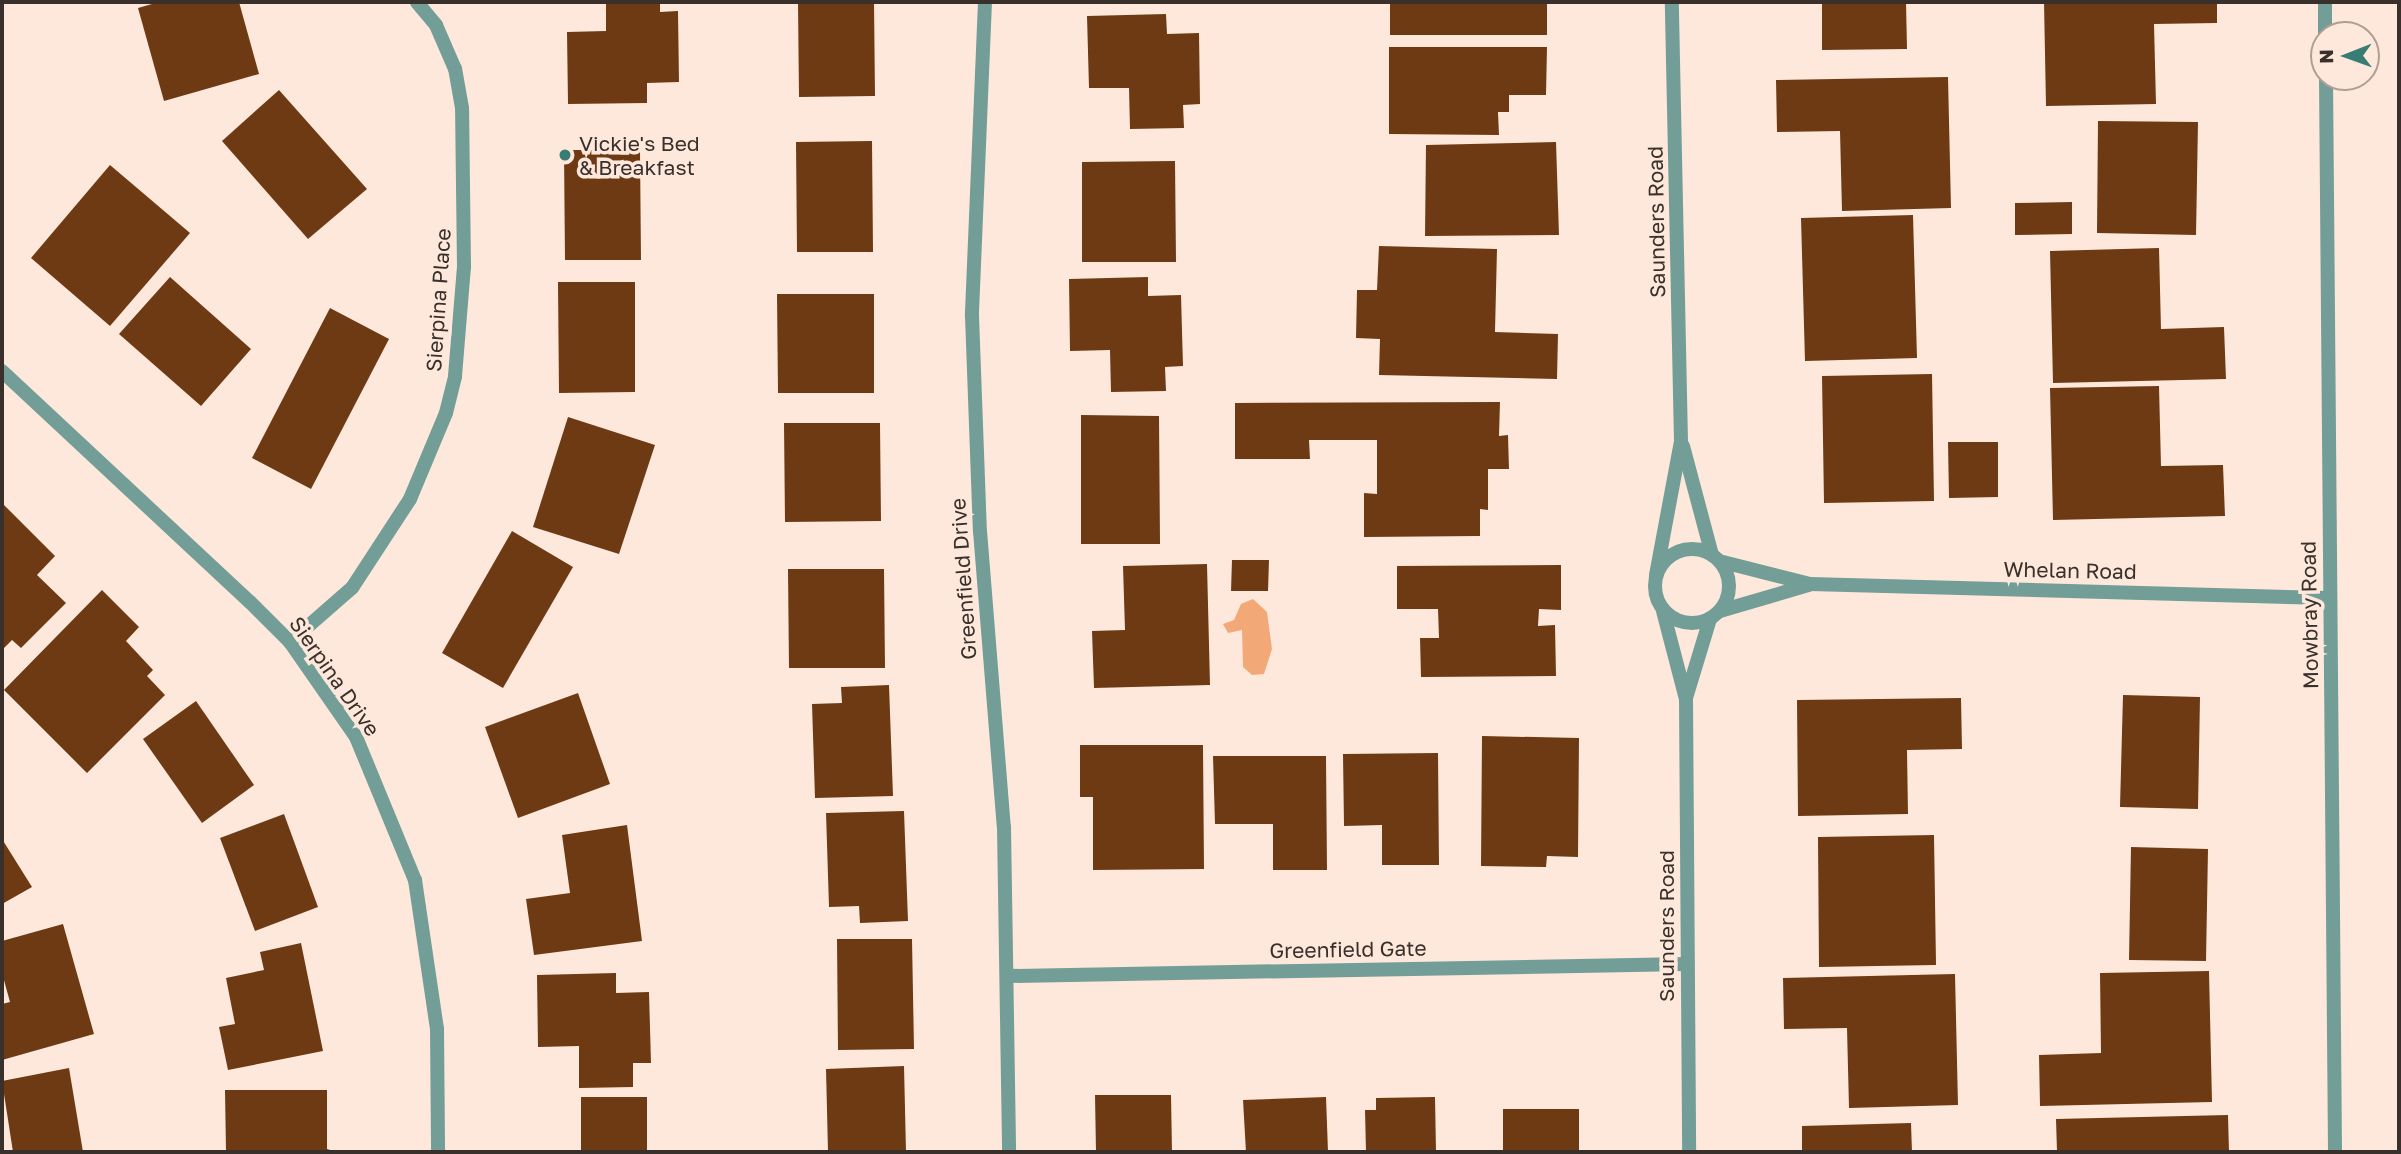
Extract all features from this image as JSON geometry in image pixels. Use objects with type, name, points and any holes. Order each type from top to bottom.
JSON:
[{"type":"street","name":"Sierpina Place","points":[[290,642],[352,587],[410,499],[446,413],[455,376],[464,267],[462,108],[456,68],[436,25],[417,2]]},
{"type":"street","name":"Greenfield Drive","points":[[985,2],[972,250],[975,440],[1004,827],[1009,976],[1010,1152]]},
{"type":"street","name":"Saunders Road","points":[[1656,575],[1681,442],[1672,2]]},
{"type":"street","points":[[2325,2],[2325,21]]},
{"type":"street","name":"Mowbray Road","points":[[2326,91],[2335,1152]]},
{"type":"street","name":"Sierpina Drive","points":[[2,372],[290,642],[356,737],[415,880],[438,1029],[438,1152]]},
{"type":"street","name":"Saunders Road","points":[[1681,442],[1716,558]]},
{"type":"street","points":[[1680,551],[1716,558],[1729,588],[1715,615],[1685,623],[1664,611],[1656,575],[1680,551]]},
{"type":"street","name":"Whelan Road","points":[[1716,558],[1810,584],[2329,598]]},
{"type":"street","name":"Whelan Road","points":[[1715,615],[1810,584]]},
{"type":"street","name":"Saunders Road","points":[[1664,611],[1686,699],[1689,1152]]},
{"type":"street","name":"Saunders Road","points":[[1686,699],[1715,615]]},
{"type":"street","name":"Greenfield Gate","points":[[1009,976],[1687,964]]},
{"type":"shaded area","points":[[1253,599],[1267,612],[1272,649],[1264,674],[1252,675],[1243,667],[1242,630],[1228,633],[1223,624],[1234,620],[1241,604]]},
{"type":"building","points":[[159,2],[239,2],[259,74],[164,101],[138,8]]},
{"type":"building","points":[[606,2],[660,2],[660,12],[678,11],[679,82],[647,83],[647,103],[568,104],[567,32],[606,31]]},
{"type":"building","points":[[798,2],[874,2],[875,96],[799,97]]},
{"type":"building","points":[[1390,2],[1547,2],[1547,35],[1390,35]]},
{"type":"building","points":[[1822,2],[1906,2],[1907,49],[1822,50]]},
{"type":"building","points":[[2044,2],[2217,2],[2217,23],[2154,24],[2156,104],[2046,106]]},
{"type":"building","points":[[1166,14],[1167,34],[1199,33],[1200,104],[1183,105],[1184,128],[1130,129],[1129,88],[1089,88],[1087,16]]},
{"type":"building","points":[[1389,47],[1547,47],[1546,95],[1509,95],[1509,112],[1498,112],[1499,135],[1389,134]]},
{"type":"building","points":[[1948,77],[1951,208],[1842,211],[1840,131],[1777,132],[1776,80]]},
{"type":"building","points":[[279,90],[367,189],[308,239],[222,141]]},
{"type":"building","points":[[2098,121],[2198,122],[2196,235],[2097,233]]},
{"type":"building","points":[[872,141],[873,252],[797,252],[796,142]]},
{"type":"building","points":[[1556,142],[1559,235],[1425,236],[1426,145]]},
{"type":"building","points":[[564,150],[640,150],[641,260],[565,260]]},
{"type":"building","points":[[1175,161],[1176,262],[1082,262],[1082,162]]},
{"type":"building","points":[[110,165],[190,233],[110,326],[31,258]]},
{"type":"building","points":[[2072,202],[2072,234],[2015,235],[2015,203]]},
{"type":"building","points":[[1913,215],[1917,358],[1805,361],[1801,218]]},
{"type":"building","points":[[1379,246],[1497,249],[1495,332],[1558,334],[1557,379],[1379,375],[1380,339],[1356,338],[1357,290],[1377,290]]},
{"type":"building","points":[[2159,248],[2161,329],[2224,327],[2226,379],[2053,383],[2050,251]]},
{"type":"building","points":[[170,277],[251,349],[201,406],[119,334]]},
{"type":"building","points":[[1148,277],[1148,296],[1181,295],[1183,366],[1165,367],[1166,391],[1111,392],[1110,350],[1070,351],[1069,279]]},
{"type":"building","points":[[558,282],[635,282],[635,392],[559,393]]},
{"type":"building","points":[[777,294],[874,294],[874,393],[778,393]]},
{"type":"building","points":[[330,308],[389,339],[311,489],[252,458]]},
{"type":"building","points":[[1932,374],[1934,501],[1824,503],[1822,376]]},
{"type":"building","points":[[2159,386],[2161,466],[2223,465],[2225,516],[2053,520],[2050,388]]},
{"type":"building","points":[[1500,402],[1499,436],[1508,435],[1509,469],[1488,469],[1488,510],[1480,509],[1480,536],[1364,537],[1364,493],[1377,494],[1377,440],[1309,440],[1310,459],[1235,459],[1235,403]]},
{"type":"building","points":[[1081,415],[1159,416],[1160,544],[1081,544]]},
{"type":"building","points":[[568,417],[655,445],[619,554],[533,527]]},
{"type":"building","points":[[784,423],[880,423],[881,521],[785,522]]},
{"type":"building","points":[[1948,442],[1998,442],[1998,497],[1949,498]]},
{"type":"building","points":[[4,505],[55,556],[37,575],[66,603],[21,648],[12,640],[2,650]]},
{"type":"building","points":[[512,531],[573,567],[503,688],[442,653]]},
{"type":"building","points":[[1232,560],[1269,560],[1268,591],[1231,591]]},
{"type":"building","points":[[1207,564],[1210,685],[1094,688],[1092,631],[1125,630],[1123,566]]},
{"type":"building","points":[[1561,565],[1561,610],[1539,609],[1538,626],[1555,625],[1556,676],[1421,677],[1420,638],[1439,638],[1438,609],[1397,609],[1397,566]]},
{"type":"building","points":[[788,569],[884,569],[885,668],[789,668]]},
{"type":"building","points":[[102,590],[139,627],[126,641],[153,670],[147,676],[165,695],[87,773],[4,690]]},
{"type":"building","points":[[889,685],[893,796],[815,798],[812,704],[842,703],[841,687]]},
{"type":"building","points":[[578,693],[610,784],[518,818],[485,727]]},
{"type":"building","points":[[2123,695],[2200,697],[2198,809],[2120,807]]},
{"type":"building","points":[[1961,698],[1962,749],[1907,750],[1908,814],[1798,816],[1797,700]]},
{"type":"building","points":[[196,701],[254,785],[202,823],[143,739]]},
{"type":"building","points":[[1482,736],[1579,738],[1578,857],[1547,856],[1546,867],[1481,866]]},
{"type":"building","points":[[1080,745],[1203,745],[1204,869],[1093,870],[1093,797],[1080,797]]},
{"type":"building","points":[[1438,753],[1439,865],[1382,865],[1382,825],[1344,826],[1343,754]]},
{"type":"building","points":[[1213,756],[1326,756],[1327,870],[1273,870],[1273,824],[1215,824]]},
{"type":"building","points":[[904,811],[908,921],[860,923],[859,906],[829,907],[826,813]]},
{"type":"building","points":[[284,814],[318,907],[255,931],[220,838]]},
{"type":"building","points":[[627,825],[642,941],[534,955],[526,899],[570,893],[562,835]]},
{"type":"building","points":[[1934,835],[1936,965],[1819,967],[1818,837]]},
{"type":"building","points":[[2,839],[32,887],[2,904]]},
{"type":"building","points":[[2131,847],[2208,849],[2206,961],[2129,960]]},
{"type":"building","points":[[63,924],[94,1034],[2,1060],[2,1004],[10,1002],[2,973],[2,941]]},
{"type":"building","points":[[837,939],[912,939],[914,1049],[838,1050]]},
{"type":"building","points":[[301,943],[323,1051],[228,1070],[219,1027],[235,1024],[226,978],[264,970],[260,952]]},
{"type":"building","points":[[2209,971],[2212,1102],[2040,1106],[2039,1055],[2101,1053],[2100,973]]},
{"type":"building","points":[[616,973],[616,993],[649,992],[651,1063],[633,1063],[633,1087],[579,1088],[579,1046],[538,1047],[537,975]]},
{"type":"building","points":[[1955,974],[1958,1105],[1849,1108],[1847,1028],[1784,1029],[1783,978]]},
{"type":"building","points":[[904,1066],[906,1152],[828,1152],[826,1069]]},
{"type":"building","points":[[69,1068],[83,1152],[13,1152],[2,1081]]},
{"type":"building","points":[[225,1090],[327,1090],[327,1149],[337,1152],[226,1152]]},
{"type":"building","points":[[1095,1095],[1171,1095],[1172,1152],[1096,1152]]},
{"type":"building","points":[[581,1097],[647,1097],[647,1152],[581,1152]]},
{"type":"building","points":[[1326,1097],[1328,1152],[1246,1152],[1243,1100]]},
{"type":"building","points":[[1435,1097],[1436,1152],[1366,1152],[1365,1110],[1376,1110],[1376,1098]]},
{"type":"building","points":[[1503,1109],[1579,1109],[1579,1152],[1503,1152]]},
{"type":"building","points":[[2228,1115],[2229,1152],[2057,1152],[2056,1119]]},
{"type":"building","points":[[1911,1123],[1912,1152],[1802,1152],[1802,1126]]},
{"type":"place","name":"Vickie's Bed & Breakfast","points":[[565,155]]}]
